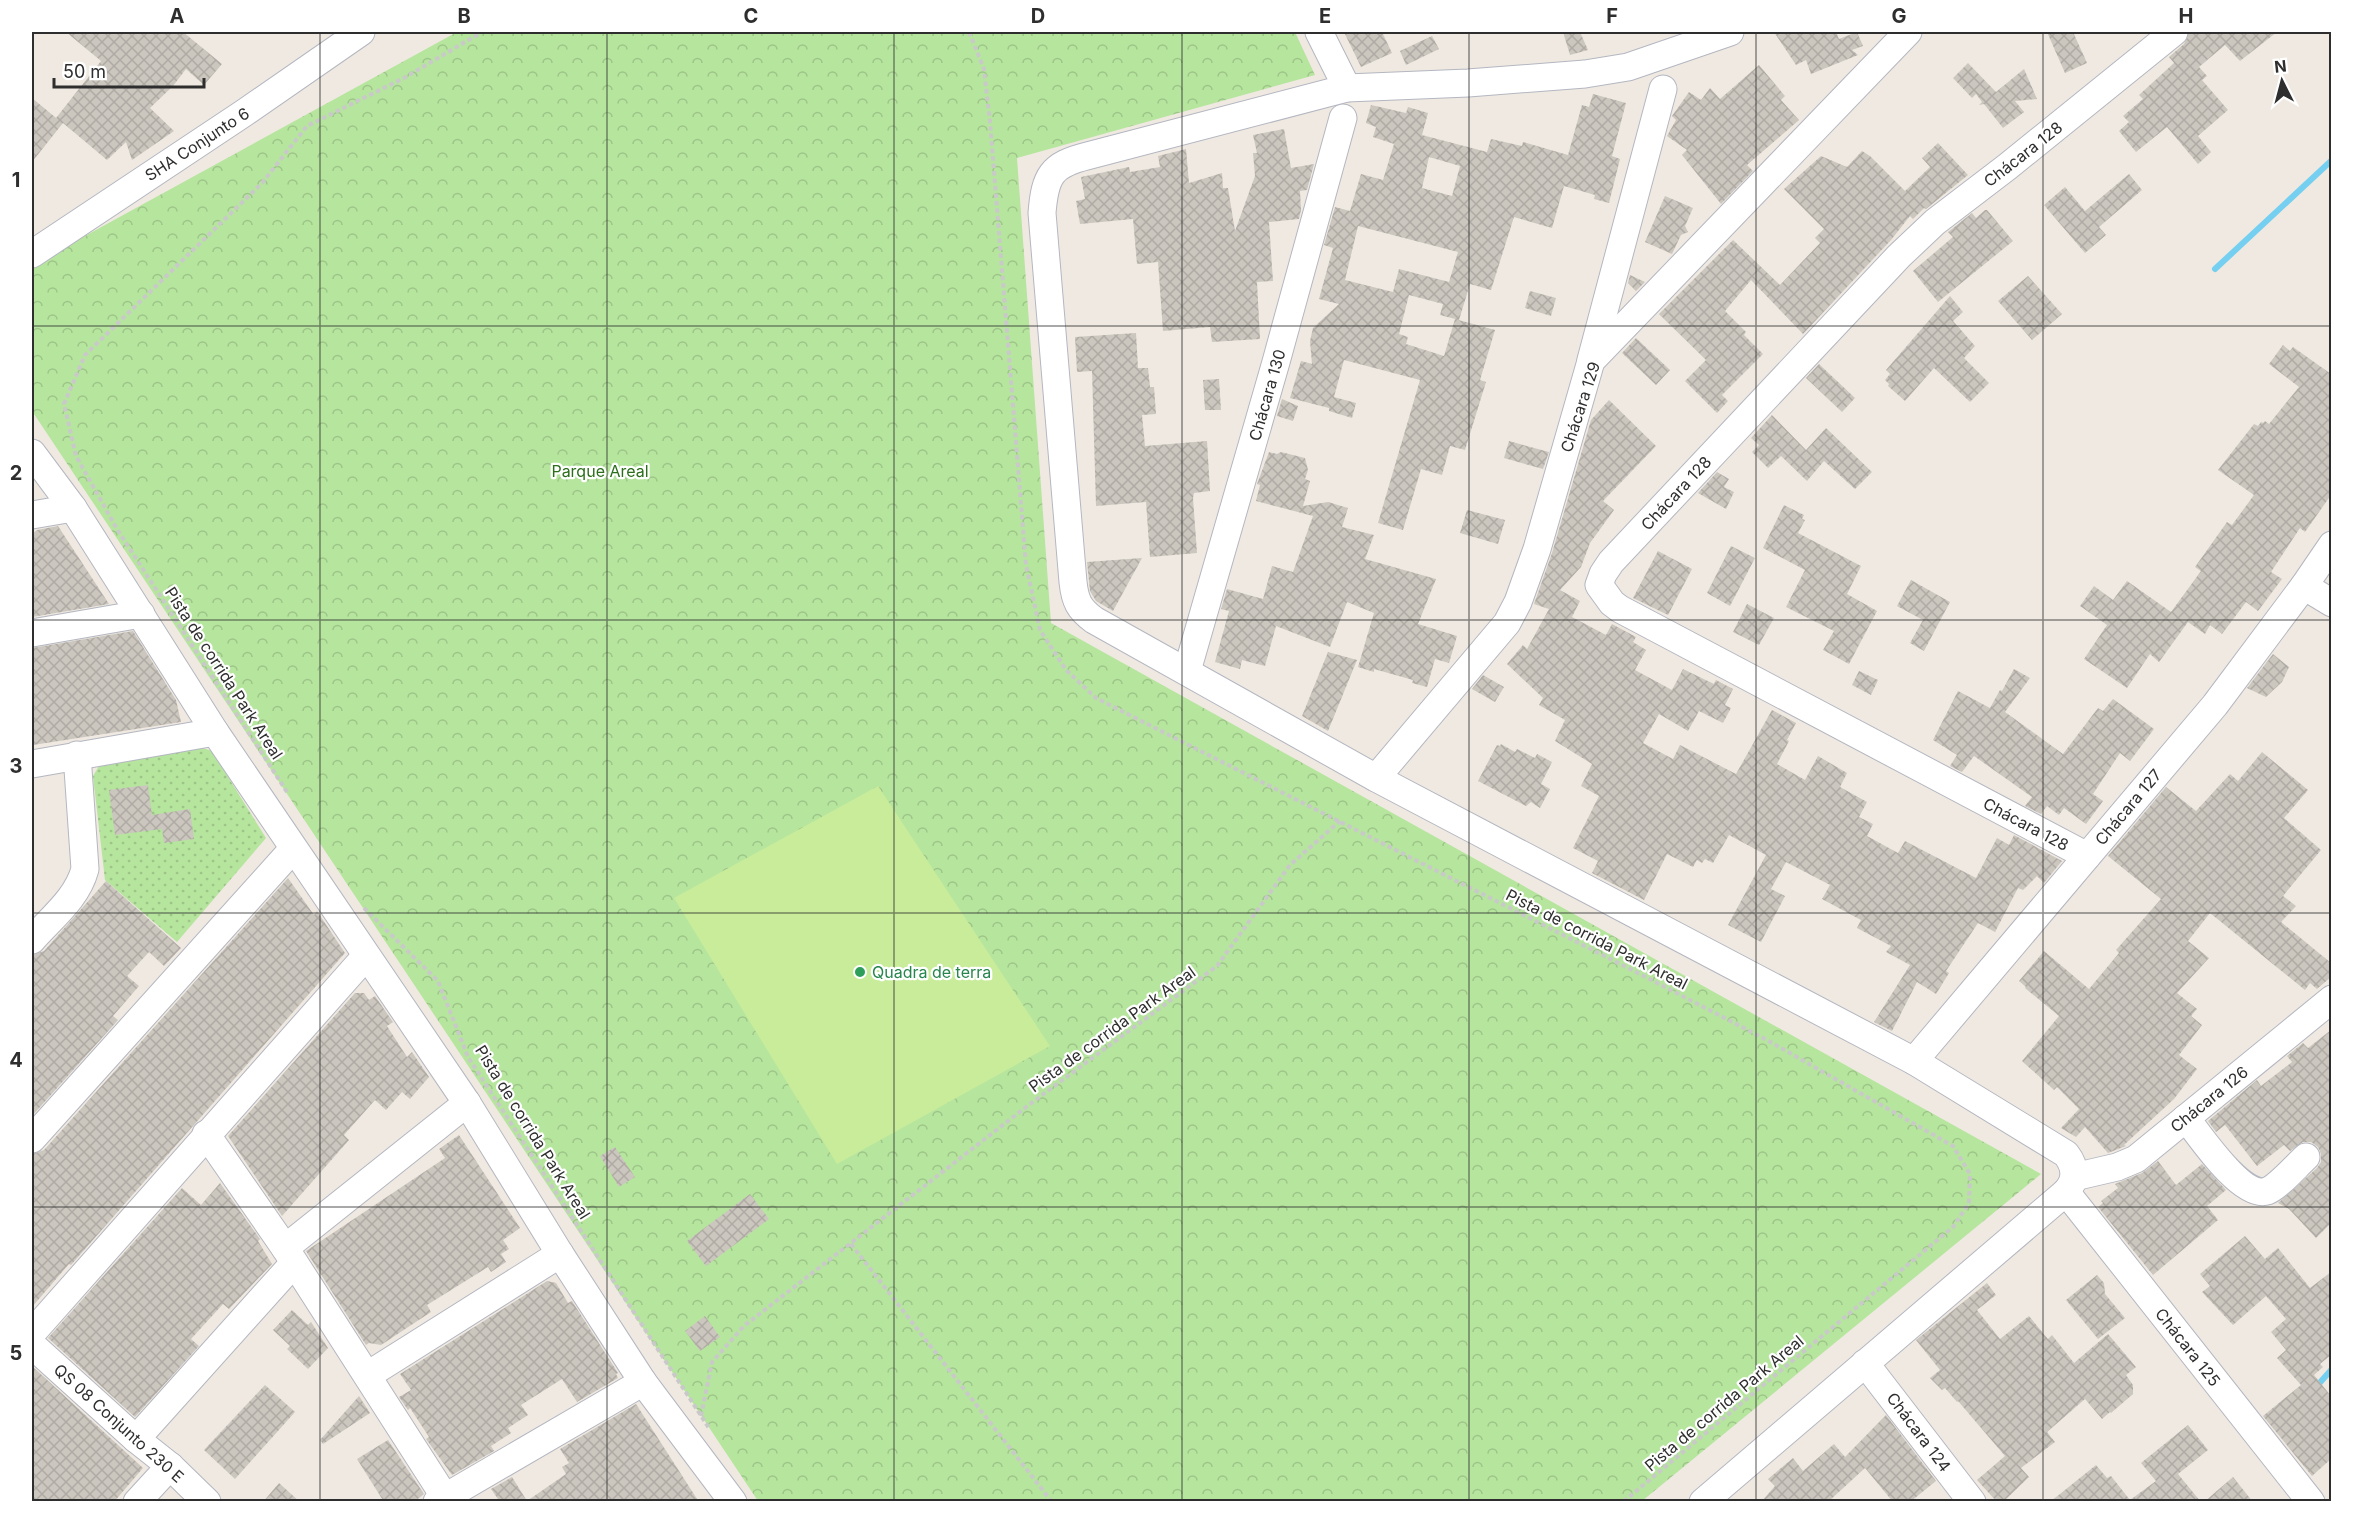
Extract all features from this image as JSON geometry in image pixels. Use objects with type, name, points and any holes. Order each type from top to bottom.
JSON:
[{"type":"street","name":"SHA Conjunto 6","points":[[32,254],[361,32]]},
{"type":"street","points":[[1319,32],[1347,88]]},
{"type":"street","name":"Chácara 125","points":[[1730,32],[1628,67],[1585,74],[1468,83],[1347,88],[1067,161],[1052,173],[1044,188],[1042,213],[1075,601],[1080,610],[1094,620],[1376,778],[1914,1061],[2066,1154],[2072,1161],[2070,1184],[2311,1502]]},
{"type":"street","name":"Chácara 129","points":[[1376,778],[1507,623],[1518,602],[1537,549],[1591,361],[1908,32]]},
{"type":"street","name":"Chácara 128","points":[[2087,856],[1620,609],[1612,603],[1599,585],[1611,562],[1899,256],[1935,222],[2024,154],[2174,32]]},
{"type":"street","points":[[1591,361],[1663,89]]},
{"type":"street","name":"Chácara 130","points":[[1187,671],[1343,118]]},
{"type":"street","points":[[32,453],[73,508],[215,732],[467,1103],[560,1254],[643,1382],[733,1502]]},
{"type":"street","points":[[32,515],[73,508]]},
{"type":"street","name":"Chácara 127","points":[[1914,1061],[2215,705],[2304,586],[2331,545]]},
{"type":"street","points":[[2304,586],[2331,603]]},
{"type":"street","points":[[32,633],[141,614]]},
{"type":"street","points":[[32,764],[77,755],[146,750],[215,732]]},
{"type":"street","points":[[32,940],[72,897],[94,868],[77,755]]},
{"type":"street","points":[[32,1139],[293,849]]},
{"type":"street","points":[[32,1333],[366,956]]},
{"type":"street","name":"Chácara 126","points":[[2070,1184],[2136,1159],[2331,999]]},
{"type":"street","points":[[136,1439],[290,1256],[467,1103]]},
{"type":"street","points":[[2186,1118],[2232,1174],[2249,1189],[2268,1190],[2306,1157]]},
{"type":"street","points":[[206,1134],[290,1256],[368,1376],[443,1500],[643,1382]]},
{"type":"street","points":[[1703,1502],[2070,1184]]},
{"type":"street","points":[[368,1376],[560,1254]]},
{"type":"street","name":"QS 08 Conjunto 230 E","points":[[32,1344],[136,1439],[170,1466],[207,1502]]},
{"type":"street","name":"Chácara 124","points":[[1865,1363],[1972,1502]]},
{"type":"street","points":[[137,1502],[170,1466]]},
{"type":"street","points":[[2323,1502],[2331,1495]]},
{"type":"path","name":"Pista de corrida Park Areal","points":[[292,800],[112,520],[76,456],[64,404],[85,354],[262,183],[307,126],[404,78],[482,32]]},
{"type":"path","name":"Pista de corrida Park Areal","points":[[701,1416],[712,1362],[744,1326],[1030,1104],[1217,966],[1290,865],[1340,821],[1767,1040],[1953,1146],[1970,1174],[1969,1203],[1953,1227],[1623,1502]]},
{"type":"path","name":"Pista de corrida Park Areal","points":[[357,900],[438,981],[468,1057],[714,1435]]},
{"type":"path","points":[[851,1244],[1052,1502]]},
{"type":"green space","name":"Parque Areal","points":[[457,32],[1295,32],[1315,75],[1017,158],[1051,623],[2041,1174],[1642,1501],[758,1501],[32,411],[32,265]]},
{"type":"green space","points":[[200,747],[212,751],[266,838],[177,942],[105,880],[93,776],[99,766]]},
{"type":"green space","name":"Quadra de terra","points":[[878,786],[1050,1046],[837,1164],[674,898]]},
{"type":"building","points":[[66,32],[183,32],[222,64],[204,85],[186,69],[173,86],[150,108],[174,131],[132,160],[126,142],[107,160],[63,123],[32,162],[32,98],[56,118],[101,61]]},
{"type":"building","points":[[1344,32],[1382,32],[1392,53],[1361,67]]},
{"type":"building","points":[[1563,32],[1580,32],[1588,50],[1570,55]]},
{"type":"building","points":[[1774,32],[1836,32],[1839,39],[1857,32],[1863,46],[1852,50],[1858,55],[1811,74],[1806,60],[1796,65]]},
{"type":"building","points":[[2047,32],[2073,32],[2087,63],[2065,73]]},
{"type":"building","points":[[2189,32],[2277,32],[2240,61],[2225,45],[2199,67],[2207,76],[2202,80],[2228,110],[2198,136],[2211,152],[2198,164],[2167,127],[2136,152],[2119,131],[2129,122],[2123,116],[2143,99],[2139,95],[2174,63],[2169,57],[2184,44]]},
{"type":"building","points":[[1432,36],[1439,49],[1406,65],[1400,51]]},
{"type":"building","points":[[1968,63],[1996,92],[2024,69],[2037,99],[2015,101],[2024,112],[2003,128],[1984,104],[1979,105],[1982,102],[1976,94],[1972,98],[1953,78]]},
{"type":"building","points":[[1759,65],[1785,96],[1781,100],[1799,120],[1747,165],[1753,171],[1721,204],[1682,155],[1687,150],[1667,136],[1676,120],[1672,116],[1689,92],[1701,100],[1710,88],[1720,99]]},
{"type":"building","points":[[1593,94],[1626,103],[1612,156],[1620,159],[1609,203],[1594,199],[1595,195],[1564,186],[1552,228],[1514,217],[1491,290],[1470,284],[1459,320],[1440,315],[1443,304],[1409,295],[1399,334],[1408,337],[1406,344],[1444,356],[1455,319],[1495,330],[1480,380],[1486,382],[1465,450],[1450,446],[1442,475],[1421,469],[1403,530],[1378,523],[1420,380],[1344,360],[1334,397],[1356,403],[1352,418],[1329,411],[1329,408],[1290,398],[1301,361],[1312,364],[1310,341],[1313,328],[1339,304],[1319,299],[1333,248],[1324,245],[1335,207],[1350,211],[1361,174],[1383,180],[1394,144],[1373,137],[1376,127],[1366,123],[1371,105],[1406,113],[1408,107],[1428,113],[1422,135],[1487,152],[1491,139],[1522,146],[1523,142],[1568,155],[1582,105],[1589,107]],"holes":[[[1429,157],[1460,166],[1452,196],[1422,188]],[[1358,226],[1458,252],[1449,282],[1399,269],[1393,292],[1345,280]]]},
{"type":"building","points":[[1284,129],[1291,168],[1314,164],[1307,190],[1300,191],[1299,219],[1269,222],[1273,281],[1257,282],[1260,339],[1212,342],[1210,327],[1163,331],[1158,262],[1137,264],[1133,219],[1080,224],[1076,201],[1085,199],[1081,177],[1129,167],[1130,172],[1160,167],[1158,156],[1186,149],[1189,183],[1222,173],[1223,188],[1228,188],[1235,231],[1255,176],[1253,153],[1257,153],[1253,135]]},
{"type":"building","points":[[1938,143],[1968,175],[1913,219],[1910,216],[1891,240],[1803,334],[1751,280],[1725,311],[1746,332],[1744,335],[1763,354],[1722,395],[1728,401],[1717,413],[1685,381],[1706,360],[1659,314],[1733,240],[1780,285],[1820,243],[1815,238],[1824,229],[1784,189],[1821,156],[1847,167],[1862,151],[1905,191],[1930,167],[1922,158]]},
{"type":"building","points":[[2129,174],[2142,190],[2099,227],[2106,235],[2085,253],[2044,205],[2065,187],[2085,211]]},
{"type":"building","points":[[1665,196],[1693,208],[1685,226],[1688,232],[1681,235],[1672,254],[1645,242]]},
{"type":"building","points":[[1985,210],[2013,241],[1938,302],[1913,271],[1953,237],[1948,232],[1972,213],[1976,218]]},
{"type":"building","points":[[1630,275],[1645,282],[1636,291],[1628,283]]},
{"type":"building","points":[[2028,276],[2062,314],[2032,340],[1998,301]]},
{"type":"building","points":[[1530,291],[1556,298],[1551,316],[1525,308]]},
{"type":"building","points":[[1950,296],[1963,312],[1953,321],[1975,346],[1964,358],[1989,383],[1970,402],[1934,368],[1905,401],[1888,386],[1885,380],[1890,374],[1886,370]]},
{"type":"building","points":[[1136,333],[1138,368],[1148,368],[1150,387],[1154,387],[1156,414],[1142,415],[1145,446],[1207,441],[1210,491],[1194,493],[1193,498],[1197,553],[1150,557],[1146,502],[1096,506],[1092,371],[1077,372],[1075,337]]},
{"type":"building","points":[[1636,338],[1670,370],[1656,385],[1622,353]]},
{"type":"building","points":[[2283,345],[2290,351],[2293,347],[2331,374],[2331,495],[2305,532],[2300,528],[2271,572],[2282,579],[2258,611],[2246,602],[2222,634],[2210,625],[2205,634],[2188,622],[2159,662],[2150,654],[2127,688],[2084,659],[2107,625],[2080,606],[2094,586],[2113,600],[2127,581],[2171,612],[2201,571],[2195,567],[2227,522],[2232,525],[2254,495],[2218,470],[2254,424],[2258,426],[2265,421],[2269,424],[2299,387],[2269,364]]},
{"type":"building","points":[[1819,364],[1855,398],[1842,412],[1806,378]]},
{"type":"building","points":[[1219,379],[1221,410],[1205,410],[1203,380]]},
{"type":"building","points":[[1282,399],[1298,406],[1293,421],[1277,416]]},
{"type":"building","points":[[1609,400],[1656,446],[1603,501],[1614,510],[1590,543],[1581,567],[1560,590],[1580,601],[1572,617],[1606,635],[1612,624],[1636,637],[1633,642],[1646,650],[1635,670],[1672,690],[1683,669],[1714,684],[1716,680],[1733,689],[1725,705],[1731,708],[1723,723],[1699,711],[1688,731],[1659,714],[1643,743],[1673,759],[1680,745],[1736,774],[1772,710],[1796,723],[1777,764],[1805,780],[1818,756],[1847,773],[1840,787],[1867,802],[1859,817],[1873,824],[1867,836],[1898,853],[1905,841],[1976,878],[1997,838],[2009,845],[2014,835],[2062,861],[2044,883],[2037,876],[2023,890],[2018,888],[1995,932],[1978,923],[1946,971],[1949,973],[1936,994],[1917,982],[1892,1031],[1874,1022],[1910,965],[1886,952],[1891,946],[1857,928],[1861,920],[1822,899],[1830,885],[1786,862],[1771,889],[1785,896],[1761,942],[1728,925],[1766,855],[1729,835],[1713,863],[1705,859],[1702,863],[1697,860],[1693,867],[1667,854],[1644,900],[1592,873],[1598,861],[1573,848],[1599,796],[1581,786],[1592,764],[1555,741],[1565,720],[1539,705],[1543,698],[1507,664],[1523,645],[1527,649],[1549,609],[1534,604],[1552,553],[1591,420]]},
{"type":"building","points":[[1772,415],[1806,450],[1826,428],[1872,472],[1855,489],[1824,461],[1807,481],[1781,456],[1768,468],[1752,452],[1759,445],[1751,438]]},
{"type":"building","points":[[1509,441],[1549,452],[1543,469],[1504,458]]},
{"type":"building","points":[[1269,452],[1277,454],[1281,452],[1305,458],[1308,470],[1305,479],[1310,481],[1303,506],[1328,502],[1348,508],[1342,527],[1374,535],[1365,559],[1436,579],[1418,624],[1457,636],[1449,663],[1435,659],[1427,687],[1412,683],[1413,680],[1358,667],[1374,613],[1347,602],[1330,647],[1276,626],[1265,666],[1242,660],[1240,669],[1215,662],[1229,611],[1221,609],[1227,589],[1263,599],[1272,566],[1293,572],[1313,516],[1256,501],[1260,485],[1257,484]]},
{"type":"building","points":[[1717,472],[1729,479],[1724,487],[1734,492],[1726,509],[1698,493]]},
{"type":"building","points":[[1784,505],[1804,515],[1802,519],[1805,520],[1798,533],[1861,566],[1847,594],[1877,611],[1849,664],[1823,650],[1834,631],[1786,607],[1805,570],[1763,548]]},
{"type":"building","points":[[1467,510],[1505,520],[1498,544],[1460,533]]},
{"type":"building","points":[[58,526],[109,604],[32,617],[32,534],[37,530]]},
{"type":"building","points":[[1731,546],[1755,558],[1730,606],[1707,593]]},
{"type":"building","points":[[1658,551],[1692,569],[1668,615],[1633,598]]},
{"type":"building","points":[[1142,558],[1113,611],[1096,601],[1090,591],[1087,562]]},
{"type":"building","points":[[1911,580],[1950,602],[1924,651],[1910,643],[1923,620],[1897,606]]},
{"type":"building","points":[[1747,604],[1774,618],[1759,645],[1733,632]]},
{"type":"building","points":[[133,631],[176,700],[181,722],[33,745],[32,648]]},
{"type":"building","points":[[1328,652],[1357,660],[1328,731],[1302,716]]},
{"type":"building","points":[[2273,654],[2289,667],[2282,682],[2266,697],[2247,688]]},
{"type":"building","points":[[2014,669],[2030,678],[2005,712],[2063,754],[2098,708],[2103,711],[2113,699],[2154,729],[2130,761],[2120,753],[2093,794],[2103,801],[2086,824],[2064,808],[2059,815],[2047,806],[2041,814],[2025,806],[2032,797],[1974,756],[1962,772],[1950,766],[1957,755],[1933,740],[1958,691],[1990,708]]},
{"type":"building","points":[[1859,671],[1878,680],[1871,695],[1852,685]]},
{"type":"building","points":[[1483,675],[1504,687],[1495,702],[1472,689]]},
{"type":"building","points":[[1501,744],[1515,752],[1517,749],[1535,758],[1537,754],[1552,762],[1541,784],[1550,789],[1540,808],[1531,802],[1526,806],[1478,781],[1497,745]]},
{"type":"building","points":[[2262,752],[2308,790],[2284,818],[2321,850],[2283,896],[2296,906],[2281,922],[2331,963],[2331,977],[2317,989],[2310,983],[2305,990],[2210,913],[2188,941],[2209,958],[2177,993],[2197,1009],[2191,1016],[2202,1025],[2179,1055],[2197,1069],[2174,1099],[2124,1145],[2126,1146],[2108,1153],[2085,1127],[2076,1137],[2061,1128],[2079,1109],[2057,1087],[2054,1090],[2022,1061],[2059,1016],[2019,981],[2044,951],[2089,989],[2119,953],[2116,950],[2161,899],[2108,856],[2166,787],[2196,811],[2230,774],[2238,781]]},
{"type":"building","points":[[148,785],[152,815],[190,809],[194,839],[164,843],[162,829],[115,835],[109,790]]},
{"type":"building","points":[[288,878],[314,915],[317,911],[345,953],[32,1307],[32,1154],[44,1150]]},
{"type":"building","points":[[106,881],[181,948],[164,966],[149,952],[127,976],[139,986],[113,1016],[118,1020],[32,1116],[32,955],[44,951]]},
{"type":"building","points":[[355,993],[364,993],[369,1000],[375,996],[393,1022],[387,1026],[407,1057],[412,1052],[429,1077],[410,1099],[402,1092],[386,1110],[375,1100],[344,1135],[349,1140],[282,1216],[228,1136]]},
{"type":"building","points":[[2331,1030],[2331,1223],[2316,1238],[2289,1209],[2278,1203],[2317,1168],[2321,1162],[2318,1147],[2311,1142],[2303,1142],[2290,1151],[2284,1145],[2257,1166],[2225,1125],[2216,1132],[2208,1121],[2257,1080],[2261,1086],[2292,1062],[2287,1056],[2303,1043],[2308,1048]]},
{"type":"building","points":[[459,1135],[520,1228],[503,1240],[509,1249],[501,1254],[506,1262],[491,1272],[488,1267],[427,1305],[431,1312],[381,1345],[369,1343],[366,1345],[306,1251],[445,1158],[439,1149]]},
{"type":"building","points":[[615,1147],[635,1177],[619,1187],[600,1156]]},
{"type":"building","points":[[2158,1161],[2176,1185],[2202,1164],[2226,1190],[2207,1206],[2218,1220],[2153,1275],[2098,1207],[2103,1203],[2101,1201],[2118,1188],[2115,1184],[2142,1173]]},
{"type":"building","points":[[220,1183],[260,1239],[258,1241],[272,1264],[229,1309],[223,1304],[191,1339],[199,1346],[135,1417],[48,1338],[182,1188],[201,1205]]},
{"type":"building","points":[[750,1194],[769,1219],[706,1266],[687,1241]]},
{"type":"building","points":[[2245,1236],[2265,1259],[2278,1248],[2310,1288],[2331,1272],[2331,1355],[2320,1364],[2323,1367],[2314,1375],[2331,1396],[2331,1459],[2312,1476],[2263,1416],[2301,1385],[2277,1358],[2286,1350],[2271,1332],[2286,1319],[2266,1296],[2233,1325],[2202,1292],[2210,1286],[2200,1274]]},
{"type":"building","points":[[2097,1275],[2104,1283],[2105,1294],[2125,1318],[2098,1339],[2066,1300]]},
{"type":"building","points":[[547,1281],[556,1283],[568,1303],[572,1301],[618,1373],[616,1374],[618,1378],[577,1402],[562,1379],[521,1405],[528,1415],[508,1428],[511,1433],[491,1446],[494,1451],[452,1475],[426,1439],[429,1437],[410,1408],[408,1410],[399,1397],[411,1390],[400,1374]]},
{"type":"building","points":[[1987,1283],[1996,1295],[1977,1310],[2000,1339],[2029,1316],[2048,1339],[2052,1335],[2074,1363],[2108,1334],[2136,1367],[2126,1375],[2133,1385],[2133,1394],[2111,1413],[2102,1419],[2085,1399],[2047,1432],[2055,1442],[2021,1468],[2029,1477],[2003,1502],[1997,1502],[1977,1480],[2005,1456],[1958,1401],[1930,1378],[1940,1370],[1916,1340]]},
{"type":"building","points":[[292,1310],[308,1325],[311,1322],[328,1348],[308,1369],[287,1349],[290,1346],[273,1330]]},
{"type":"building","points":[[705,1316],[720,1337],[700,1351],[685,1331]]},
{"type":"building","points":[[32,1366],[143,1468],[114,1502],[32,1502]]},
{"type":"building","points":[[265,1385],[295,1412],[235,1479],[204,1450]]},
{"type":"building","points":[[359,1396],[370,1413],[323,1444],[320,1440]]},
{"type":"building","points":[[636,1404],[699,1502],[500,1502],[491,1489],[512,1477],[527,1501],[566,1474],[562,1467],[569,1463],[560,1449]]},
{"type":"building","points":[[1886,1415],[1936,1481],[1910,1502],[1893,1502],[1865,1468],[1828,1502],[1761,1502],[1775,1486],[1768,1479],[1793,1458],[1803,1471],[1834,1444],[1845,1457]]},
{"type":"building","points":[[2188,1425],[2208,1450],[2178,1474],[2201,1502],[2050,1502],[2096,1465],[2107,1478],[2111,1476],[2130,1500],[2156,1481],[2141,1463]]},
{"type":"building","points":[[388,1440],[424,1494],[414,1502],[384,1502],[357,1459]]},
{"type":"building","points":[[2233,1477],[2253,1502],[2204,1502]]},
{"type":"building","points":[[279,1483],[300,1502],[263,1502]]},
{"type":"waterway","points":[[2215,269],[2332,160]]},
{"type":"waterway","points":[[2316,1387],[2332,1369]]},
{"type":"place","name":"Quadra de terra","points":[[860,972]]}]
